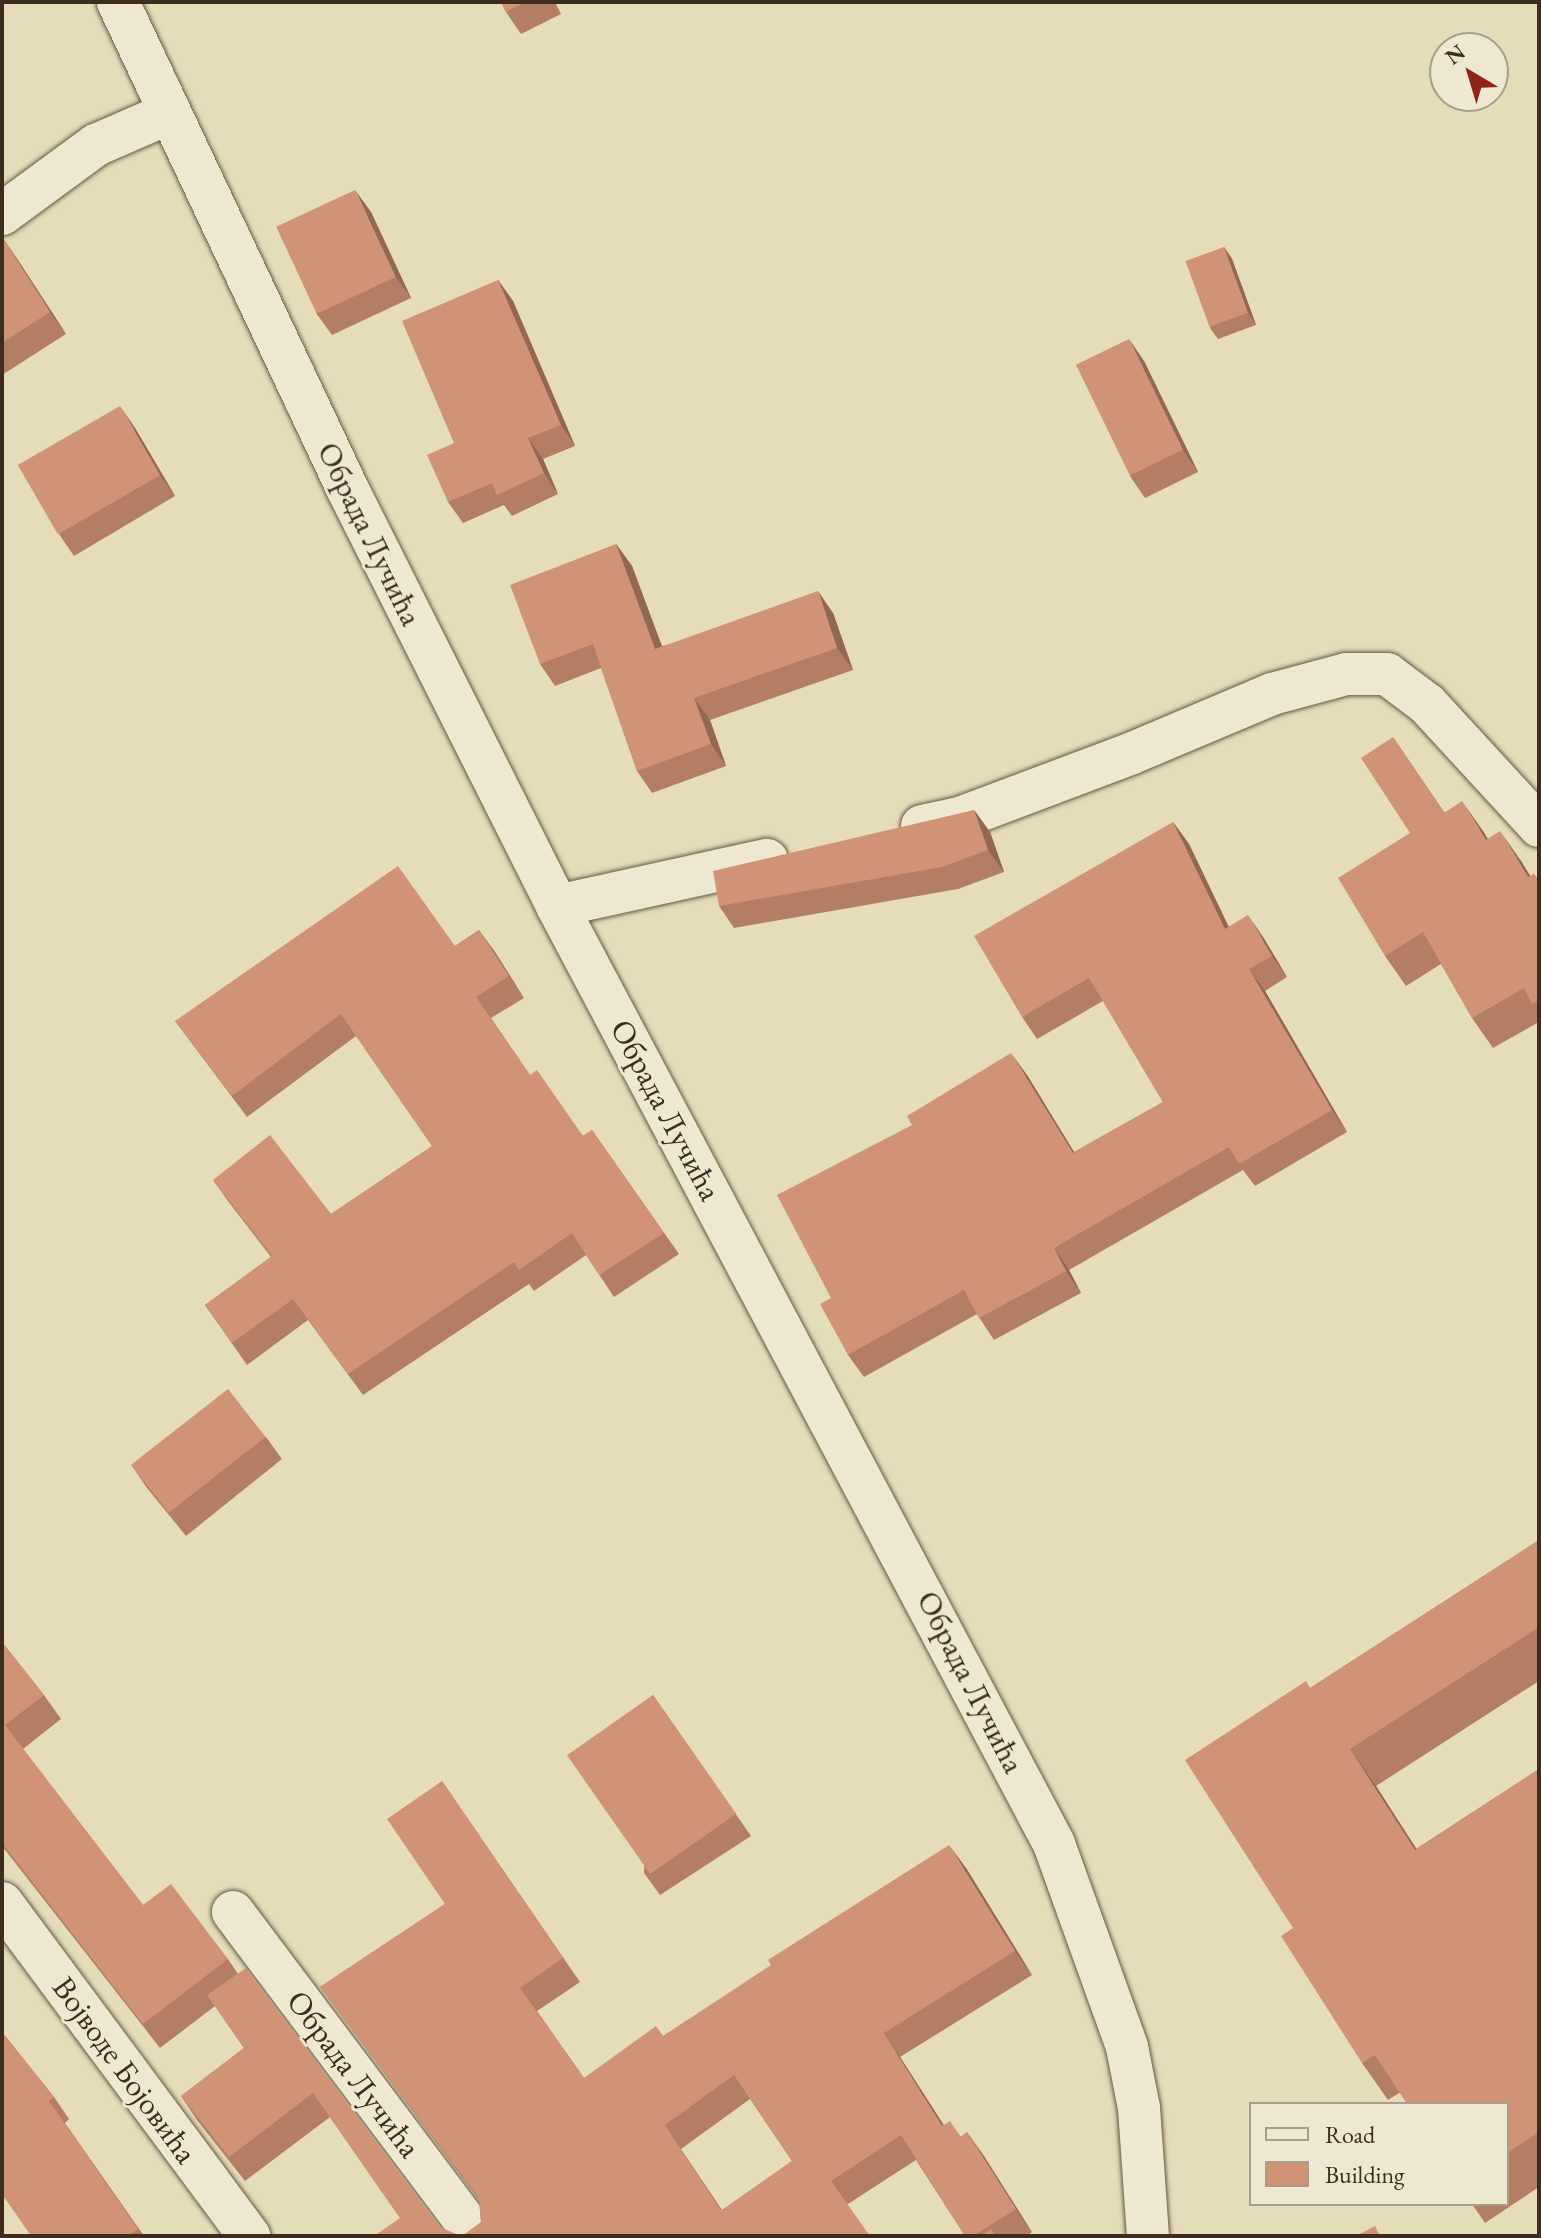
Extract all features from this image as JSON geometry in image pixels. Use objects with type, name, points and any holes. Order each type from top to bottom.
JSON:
[{"type":"street","name":"Обрада Лучића","points":[[118,2],[167,114],[348,490],[557,906],[1054,1844],[1127,2047],[1139,2108],[1148,2236]]},
{"type":"street","points":[[2,214],[96,145],[167,114]]},
{"type":"street","points":[[882,835],[960,818],[1272,694],[1346,674],[1387,674],[1427,704],[1539,826]]},
{"type":"street","points":[[557,906],[805,852]]},
{"type":"street","name":"Војводе Бојовића","points":[[2,1903],[249,2236]]},
{"type":"street","name":"Обрада Лучића","points":[[233,1912],[476,2236]]},
{"type":"building","points":[[501,2],[525,2],[506,12]]},
{"type":"building","points":[[355,190],[396,277],[317,314],[276,227]]},
{"type":"building","points":[[2,239],[50,312],[2,343]]},
{"type":"building","points":[[1224,247],[1248,313],[1209,327],[1185,261]]},
{"type":"building","points":[[498,280],[561,425],[528,438],[544,473],[497,495],[492,483],[448,502],[427,455],[454,443],[402,321]]},
{"type":"building","points":[[1129,339],[1183,450],[1130,475],[1076,365]]},
{"type":"building","points":[[120,406],[160,475],[58,534],[18,465]]},
{"type":"building","points":[[616,544],[655,649],[818,591],[837,648],[694,698],[711,744],[637,771],[593,644],[540,664],[510,585]]},
{"type":"building","points":[[1393,737],[1444,813],[1462,801],[1486,840],[1500,831],[1528,877],[1534,874],[1539,883],[1539,1000],[1532,1004],[1524,988],[1472,1018],[1423,932],[1385,956],[1338,878],[1410,833],[1361,758]]},
{"type":"building","points":[[974,810],[988,850],[942,867],[719,906],[713,871]]},
{"type":"building","points":[[1173,822],[1225,929],[1248,915],[1272,956],[1249,969],[1332,1110],[1239,1164],[1229,1147],[1054,1248],[1066,1271],[979,1318],[964,1290],[848,1355],[820,1304],[831,1298],[777,1195],[912,1125],[907,1116],[1011,1053],[1073,1153],[1163,1102],[1089,978],[1022,1017],[974,936]]},
{"type":"building","points":[[398,866],[455,946],[479,930],[509,976],[476,997],[530,1075],[537,1070],[583,1136],[592,1130],[664,1233],[599,1275],[572,1233],[519,1270],[514,1262],[348,1374],[293,1299],[232,1343],[205,1305],[272,1256],[213,1180],[270,1135],[331,1214],[432,1146],[341,1014],[232,1096],[175,1021]]},
{"type":"building","points":[[228,1389],[266,1437],[169,1513],[131,1465]]},
{"type":"building","points":[[1539,1540],[1539,1627],[1350,1749],[1415,1850],[1539,1769],[1539,2132],[1509,2152],[1509,2102],[1406,2102],[1375,2055],[1362,2063],[1281,1936],[1293,1928],[1185,1760],[1306,1681],[1310,1688]]},
{"type":"building","points":[[2,1642],[44,1695],[5,1725],[143,1905],[171,1884],[228,1959],[143,2024],[2,1843]]},
{"type":"building","points":[[653,1695],[736,1814],[650,1874],[567,1755]]},
{"type":"building","points":[[442,1781],[563,1958],[520,1988],[584,2078],[656,2026],[663,2036],[771,1965],[768,1960],[949,1845],[1015,1951],[884,2033],[942,2126],[950,2121],[961,2137],[967,2132],[1016,2209],[973,2236],[965,2236],[901,2135],[831,2181],[870,2236],[462,2236],[481,2222],[479,2198],[320,1987],[445,1904],[387,1819]],"holes":[[[734,2075],[792,2161],[721,2211],[665,2125]]]},
{"type":"building","points":[[246,1968],[440,2227],[461,2236],[374,2236],[400,2218],[313,2093],[229,2157],[181,2096],[244,2048],[207,1995]]},
{"type":"building","points":[[2,2032],[54,2097],[49,2101],[138,2229],[128,2236],[31,2236],[2,2194]]},
{"type":"building","points":[[1375,2226],[1380,2236],[1356,2236]]},
{"type":"building","points":[[991,2229],[996,2236],[981,2236]]}]
